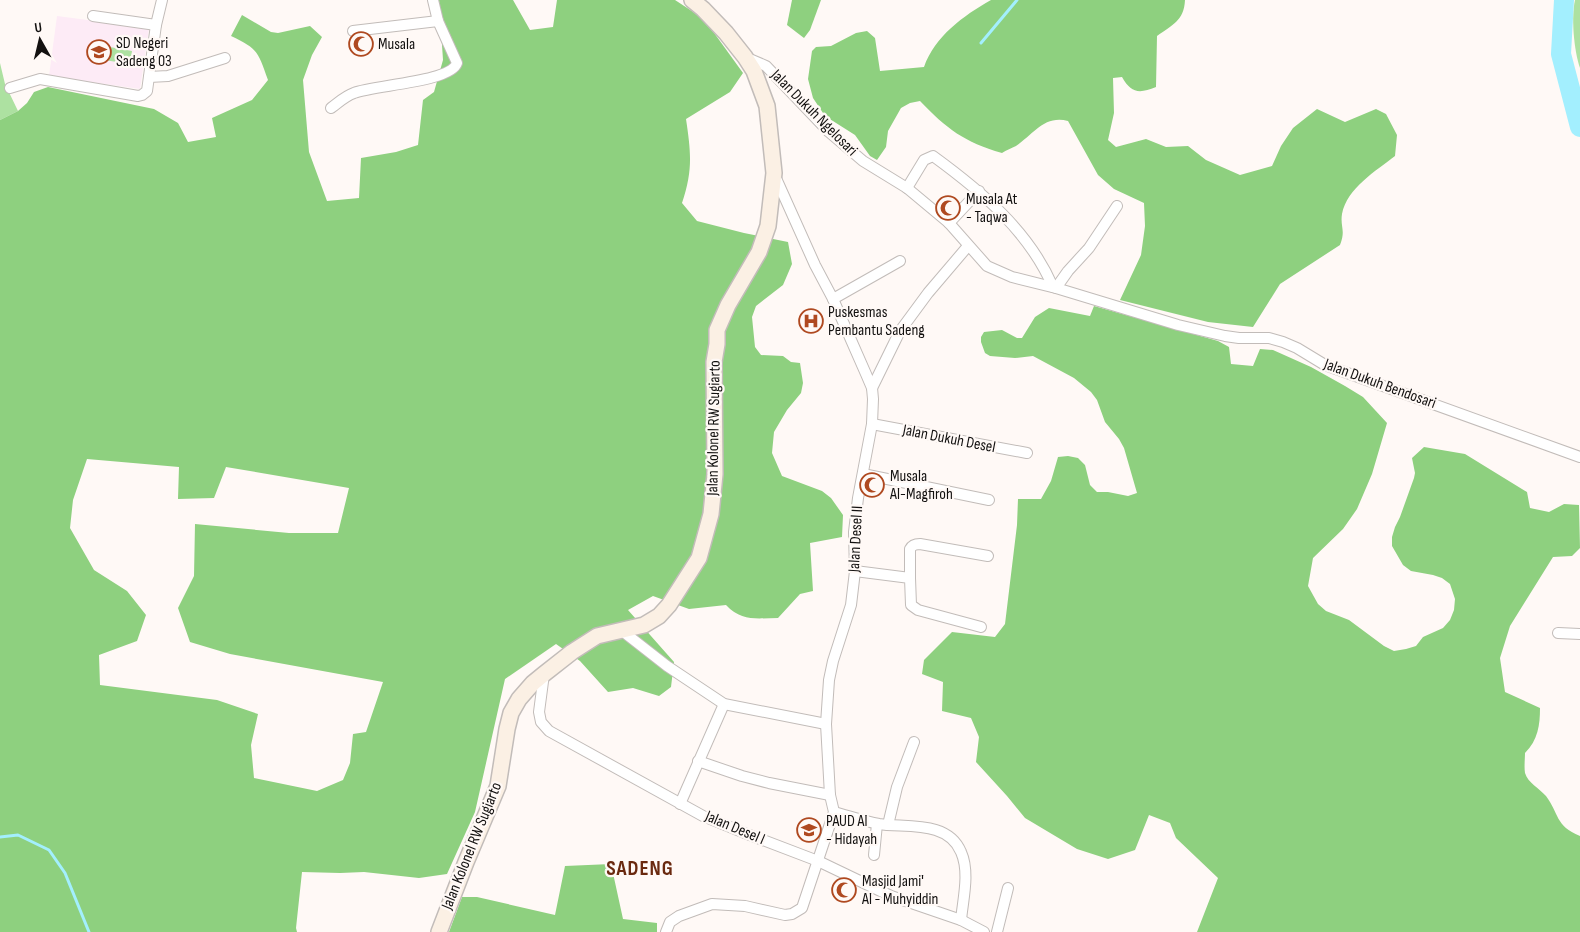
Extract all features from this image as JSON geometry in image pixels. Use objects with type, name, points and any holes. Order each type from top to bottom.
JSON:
[{"type":"main road","name":"Jalan Kolonel RW Sugiarto","points":[[439,932],[498,786],[506,729],[511,713],[526,691],[572,652],[597,636],[644,625],[659,616],[669,605],[699,558],[711,514],[715,474],[714,362],[717,330],[728,305],[759,252],[768,226],[774,173],[766,106],[754,71],[726,33],[692,0]]},
{"type":"street","points":[[10,88],[40,79],[138,96],[142,95],[147,91],[156,25],[162,0]]},
{"type":"street","points":[[331,108],[353,93],[369,88],[437,76],[454,68],[457,62],[438,21],[434,0]]},
{"type":"street","points":[[93,16],[156,25]]},
{"type":"street","points":[[353,31],[438,21]]},
{"type":"street","name":"Jalan Dukuh Ngelosari","points":[[745,57],[766,66],[829,132],[863,161],[907,188],[949,223],[987,266],[1012,277],[1178,325]]},
{"type":"street","points":[[149,77],[168,76],[225,58]]},
{"type":"street","points":[[907,188],[924,160],[933,156],[979,191],[1000,210],[1022,236],[1043,266],[1054,288],[1092,244],[1117,206]]},
{"type":"street","name":"Jalan Desel II","points":[[774,173],[872,388],[872,424],[858,498],[854,532],[855,571],[851,606],[833,661],[829,680],[826,724],[830,795],[834,812]]},
{"type":"street","points":[[949,223],[979,191]]},
{"type":"street","points":[[872,388],[900,331],[923,299],[968,246]]},
{"type":"street","points":[[832,299],[900,261]]},
{"type":"street","name":"Jalan Dukuh Bendosari","points":[[1178,325],[1225,336],[1270,338],[1283,342],[1297,348],[1324,365],[1580,457]]},
{"type":"street","name":"Jalan Dukuh Desel","points":[[872,424],[1027,453]]},
{"type":"street","points":[[863,474],[989,500]]},
{"type":"street","points":[[981,627],[918,610],[912,605],[910,549],[915,544],[920,544],[988,556]]},
{"type":"street","points":[[855,571],[910,578]]},
{"type":"street","points":[[621,630],[667,666],[724,704],[826,724]]},
{"type":"street","points":[[1558,633],[1580,634]]},
{"type":"street","name":"Jalan Desel I","points":[[544,674],[539,712],[541,722],[549,732],[635,777],[680,804],[747,834],[818,861],[891,896],[961,920],[984,932]]},
{"type":"street","points":[[680,804],[724,704]]},
{"type":"street","points":[[874,855],[882,824],[914,742]]},
{"type":"street","points":[[698,760],[742,776],[830,795]]},
{"type":"street","points":[[666,932],[670,922],[679,916],[712,904],[745,906],[785,915],[796,913],[802,908],[834,812],[882,824],[932,829],[942,832],[958,845],[962,853],[965,874],[961,920]]},
{"type":"street","points":[[996,932],[1008,888]]},
{"type":"shaded area","name":"SD Negeri Sadeng 03","points":[[57,16],[149,28],[140,89],[49,76]]},
{"type":"green space","points":[[439,0],[513,0],[530,30],[553,27],[557,0],[675,0],[704,19],[743,73],[730,92],[686,119],[690,161],[688,181],[682,203],[697,221],[788,242],[792,264],[783,285],[756,306],[752,317],[755,347],[761,355],[783,356],[791,362],[800,363],[803,383],[801,393],[787,410],[774,432],[772,453],[782,476],[822,491],[831,498],[843,515],[842,537],[810,543],[813,591],[800,594],[778,618],[744,617],[726,605],[689,609],[653,596],[628,610],[674,662],[671,687],[659,696],[633,688],[608,692],[580,661],[556,644],[505,679],[475,812],[447,874],[419,878],[364,872],[302,872],[297,932],[0,932],[0,120],[18,111],[27,103],[34,92],[48,87],[154,109],[178,123],[188,142],[216,137],[212,118],[252,100],[268,80],[256,53],[247,45],[231,36],[242,15],[271,32],[278,33],[310,26],[322,37],[312,55],[303,80],[309,152],[327,201],[359,198],[361,158],[396,152],[418,145],[423,100],[434,92],[443,60]],"holes":[[[87,459],[179,467],[178,499],[214,498],[226,467],[349,488],[338,533],[289,533],[195,524],[194,576],[178,608],[190,642],[230,654],[383,682],[366,732],[353,734],[350,763],[343,780],[317,791],[254,778],[251,745],[258,714],[217,700],[100,685],[99,655],[137,641],[146,615],[127,591],[94,570],[70,528],[73,500]]]},
{"type":"green space","points":[[792,0],[821,0],[810,30],[804,38],[787,25]]},
{"type":"green space","points":[[991,0],[1185,0],[1180,18],[1157,36],[1156,87],[1145,91],[1136,91],[1122,77],[1113,78],[1114,113],[1108,140],[1116,147],[1146,139],[1166,147],[1188,146],[1206,160],[1240,175],[1272,166],[1281,146],[1293,128],[1317,109],[1345,122],[1376,109],[1386,114],[1397,135],[1395,156],[1363,181],[1350,196],[1342,214],[1343,236],[1340,245],[1280,284],[1253,327],[1208,322],[1120,300],[1141,255],[1145,226],[1144,203],[1114,189],[1098,175],[1068,121],[1060,120],[1046,123],[1016,146],[1002,153],[966,139],[948,127],[920,101],[910,103],[901,108],[888,131],[886,147],[877,160],[870,156],[855,135],[825,116],[813,98],[808,79],[812,51],[816,47],[831,46],[856,33],[867,31],[875,38],[880,71],[924,67],[935,46],[951,28]]},
{"type":"green space","points":[[1575,0],[1580,0],[1580,68],[1574,34],[1573,16]]},
{"type":"green space","points":[[93,44],[132,51],[130,64],[91,58]]},
{"type":"green space","points":[[0,63],[5,84],[18,111],[0,120]]},
{"type":"green space","points":[[1094,306],[1218,341],[1229,347],[1231,364],[1253,366],[1260,349],[1273,350],[1311,367],[1363,397],[1387,423],[1372,474],[1357,509],[1343,529],[1313,558],[1308,586],[1318,604],[1326,611],[1349,620],[1384,646],[1394,651],[1416,646],[1423,637],[1443,628],[1450,620],[1454,610],[1455,599],[1450,584],[1442,578],[1433,575],[1411,571],[1403,565],[1392,546],[1395,527],[1414,478],[1412,458],[1424,447],[1465,454],[1527,492],[1530,508],[1549,512],[1564,504],[1579,505],[1580,548],[1572,556],[1553,557],[1510,626],[1500,658],[1505,692],[1540,708],[1537,732],[1533,743],[1525,753],[1526,777],[1546,796],[1566,828],[1580,836],[1580,932],[1197,932],[1218,878],[1176,838],[1170,823],[1149,815],[1135,850],[1108,859],[1077,849],[1025,818],[976,762],[979,737],[971,718],[942,711],[943,682],[922,674],[924,660],[952,632],[995,637],[1005,624],[1017,525],[1018,499],[1041,499],[1051,481],[1058,457],[1068,456],[1078,458],[1085,465],[1090,485],[1097,492],[1128,496],[1137,493],[1124,448],[1105,422],[1097,400],[1091,392],[1074,378],[1033,356],[1015,358],[990,356],[985,353],[981,337],[984,332],[1002,330],[1017,338],[1022,338],[1035,317],[1049,308],[1090,316]]},
{"type":"green space","points":[[611,864],[623,919],[657,923],[657,932],[449,932],[462,897],[477,897],[555,915],[565,866]]},
{"type":"waterway","points":[[981,43],[1017,0]]},
{"type":"waterway","points":[[1564,0],[1561,54],[1580,127]]},
{"type":"waterway","points":[[0,837],[18,835],[49,850],[65,873],[89,932]]},
{"type":"place","name":"Musala","points":[[361,44]]},
{"type":"place","name":"SD Negeri Sadeng 03","points":[[99,52]]},
{"type":"place","name":"Musala At - Taqwa","points":[[948,208]]},
{"type":"place","name":"Puskesmas Pembantu Sadeng","points":[[811,321]]},
{"type":"place","name":"Musala Al-Magfiroh","points":[[872,485]]},
{"type":"place","name":"PAUD Al - Hidayah","points":[[809,830]]},
{"type":"place","name":"Masjid Jami' Al - Muhyiddin","points":[[844,890]]},
{"type":"district","name":"SADENG","points":[[640,868]]}]
